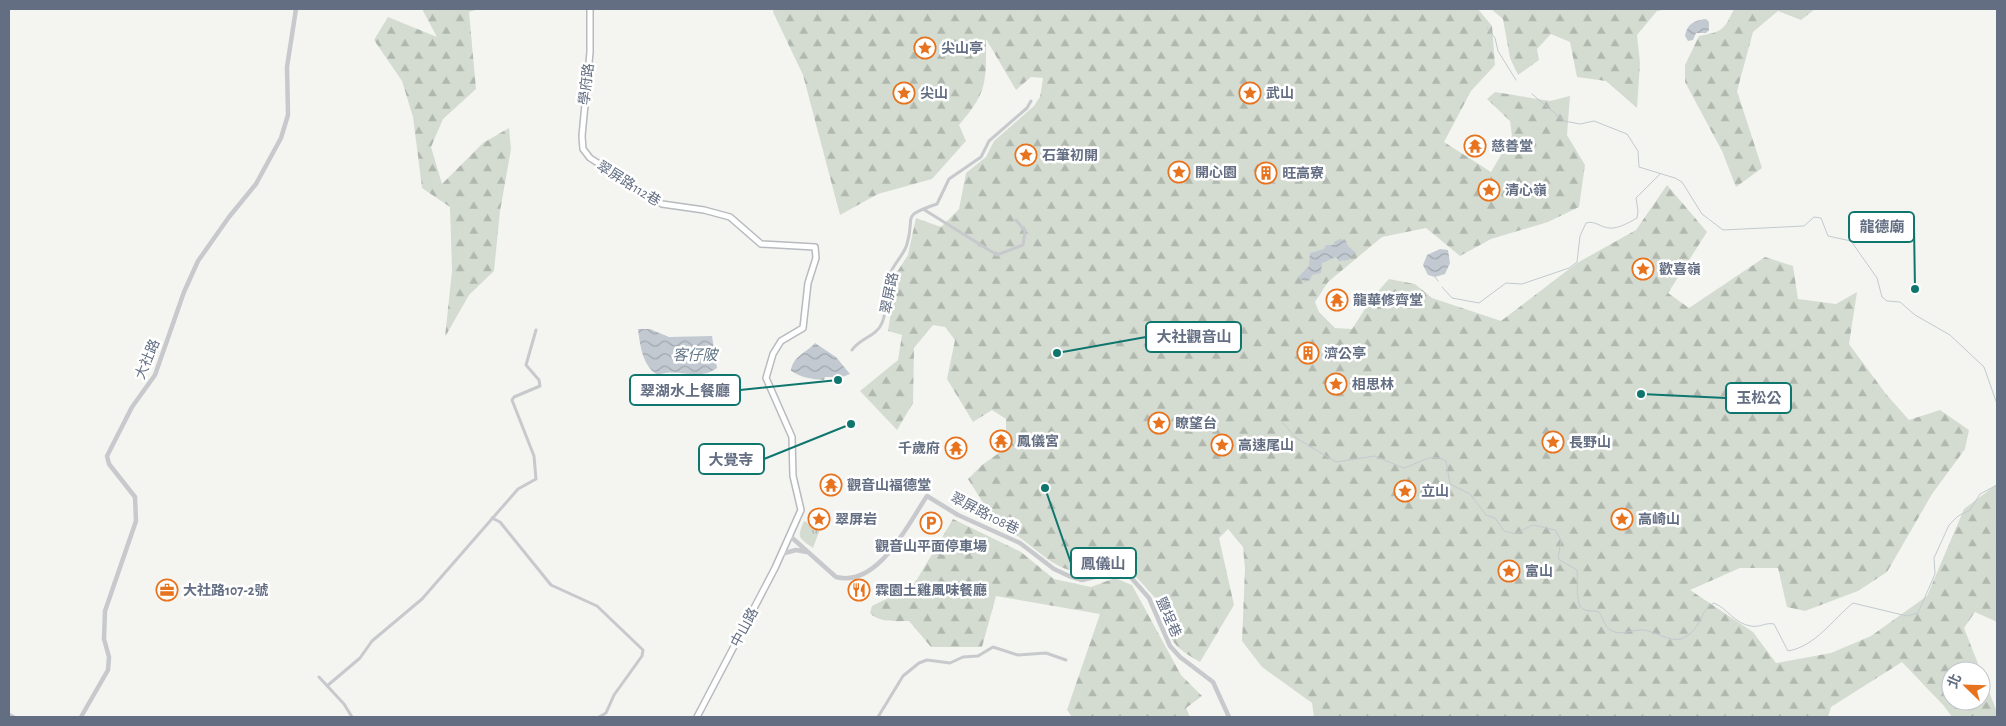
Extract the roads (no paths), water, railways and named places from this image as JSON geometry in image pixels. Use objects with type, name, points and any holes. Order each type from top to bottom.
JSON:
[{"type":"main road","name":"學府路","points":[[590,9],[590,52],[582,136],[583,149],[590,158]]},
{"type":"main road","name":"翠屏路112巷","points":[[590,158],[662,204],[730,216],[761,244],[815,247],[816,258],[808,283],[803,328],[781,341],[773,354],[766,378],[792,442],[793,476],[802,507],[790,536]]},
{"type":"main road","name":"中山路","points":[[697,717],[790,536]]},
{"type":"street","name":"大社路","points":[[81,717],[108,670],[109,657],[104,639],[105,611],[134,529],[137,512],[135,497],[109,464],[108,456],[132,407],[155,375],[184,292],[198,260],[256,184],[281,138],[288,115],[287,67],[296,9]]},
{"type":"street","name":"翠屏路","points":[[852,350],[862,340],[879,329],[885,315],[885,299],[891,272],[908,242],[910,219],[922,209],[937,204],[949,179],[981,157],[988,141],[1027,108],[1031,101]]},
{"type":"street","points":[[922,209],[997,255],[1023,244],[1025,231],[1016,220]]},
{"type":"street","points":[[327,686],[360,658],[372,641],[422,599],[521,485],[536,479],[534,456],[512,400],[514,397],[540,386],[539,380],[526,365],[536,330]]},
{"type":"street","name":"翠屏路108巷","points":[[790,536],[836,576],[862,574],[882,562],[927,496],[974,523],[1020,543],[1054,569],[1082,580],[1094,577]]},
{"type":"street","points":[[492,518],[500,522],[551,585],[597,606],[642,650],[642,656],[614,696],[605,716],[599,717]]},
{"type":"street","points":[[781,554],[796,550],[808,552]]},
{"type":"street","name":"鹽埕巷","points":[[1094,577],[1120,571],[1128,574],[1138,584],[1149,598],[1170,646],[1180,657],[1210,678],[1229,717]]},
{"type":"street","points":[[878,717],[905,673],[923,661],[950,663],[962,657],[978,656],[992,647],[1018,655],[1046,653],[1066,660]]},
{"type":"street","points":[[319,677],[344,704],[352,717]]},
{"type":"street","points":[[9,715],[13,717]]},
{"type":"water","points":[[1706,19],[1709,22],[1709,30],[1706,33],[1696,33],[1693,40],[1688,41],[1685,36],[1689,26],[1698,20]]},
{"type":"water","points":[[1345,239],[1348,246],[1355,252],[1348,260],[1339,261],[1336,257],[1322,263],[1321,273],[1312,275],[1310,280],[1305,282],[1298,277],[1309,266],[1310,253],[1324,249],[1326,245],[1333,245],[1335,241]]},
{"type":"water","points":[[1440,249],[1448,250],[1450,263],[1445,274],[1435,277],[1428,275],[1423,265],[1427,255]]},
{"type":"water","name":"客仔陂","points":[[638,329],[650,329],[669,337],[712,336],[717,368],[703,374],[673,372],[658,375],[649,367],[646,361],[641,349]]},
{"type":"water","points":[[815,343],[836,357],[850,374],[842,377],[825,377],[824,380],[803,377],[791,371],[797,358]]},
{"type":"waterway","points":[[1487,28],[1495,38],[1498,51],[1516,80]]},
{"type":"waterway","points":[[1532,94],[1564,121],[1580,124],[1594,121],[1627,134],[1638,151],[1639,167],[1682,182],[1702,214],[1723,230],[1804,226],[1814,217],[1821,218],[1828,236],[1851,241],[1877,278],[1882,297],[1887,301],[1900,302],[1915,315],[1950,335],[1984,367],[1997,404]]},
{"type":"waterway","points":[[1442,287],[1452,298],[1479,303],[1506,283],[1522,284],[1569,268],[1577,262],[1580,236],[1586,223],[1589,222],[1613,228],[1637,218],[1636,198],[1660,174]]},
{"type":"waterway","points":[[1435,277],[1438,281]]},
{"type":"waterway","points":[[1282,422],[1296,438],[1336,462],[1375,456],[1403,468],[1429,458],[1440,458],[1446,461],[1450,484],[1470,494],[1486,515],[1495,518],[1504,531],[1515,534],[1533,525],[1555,530],[1561,540],[1558,559],[1577,570],[1580,607],[1585,610],[1599,612],[1606,625],[1612,631],[1620,633],[1643,630],[1667,638],[1681,639],[1689,635],[1710,605],[1714,603],[1745,625],[1774,624],[1788,651],[1807,644],[1823,632],[1853,603],[1907,616],[1918,613],[1935,574],[1934,558],[1949,525],[1958,516],[1970,510],[1980,494],[1997,485]]},
{"type":"place","name":"尖山亭","points":[[925,48]]},
{"type":"place","name":"尖山","points":[[904,93]]},
{"type":"place","name":"武山","points":[[1250,93]]},
{"type":"place","name":"慈善堂","points":[[1475,146]]},
{"type":"place","name":"石筆初開","points":[[1026,155]]},
{"type":"place","name":"開心園","points":[[1179,172]]},
{"type":"place","name":"旺高寮","points":[[1266,173]]},
{"type":"place","name":"清心嶺","points":[[1489,190]]},
{"type":"place","name":"歡喜嶺","points":[[1643,269]]},
{"type":"place","name":"龍德廟","points":[[1915,289]]},
{"type":"place","name":"龍華修齊堂","points":[[1337,300]]},
{"type":"place","name":"大社觀音山","points":[[1057,353]]},
{"type":"place","name":"濟公亭","points":[[1308,353]]},
{"type":"place","name":"翠湖水上餐廳","points":[[838,380]]},
{"type":"place","name":"相思林","points":[[1336,384]]},
{"type":"place","name":"玉松公","points":[[1641,394]]},
{"type":"place","name":"瞭望台","points":[[1159,423]]},
{"type":"place","name":"大覺寺","points":[[851,424]]},
{"type":"place","name":"鳳儀宮","points":[[1001,441]]},
{"type":"place","name":"長野山","points":[[1553,442]]},
{"type":"place","name":"高速尾山","points":[[1222,445]]},
{"type":"place","name":"千歲府","points":[[956,448]]},
{"type":"place","name":"觀音山福德堂","points":[[831,485]]},
{"type":"place","name":"鳳儀山","points":[[1045,488]]},
{"type":"place","name":"立山","points":[[1405,491]]},
{"type":"place","name":"翠屏岩","points":[[819,519]]},
{"type":"place","name":"高崎山","points":[[1622,519]]},
{"type":"place","name":"觀音山平面停車場","points":[[931,523]]},
{"type":"place","name":"富山","points":[[1509,571]]},
{"type":"place","name":"大社路107-2號","points":[[167,590]]},
{"type":"place","name":"霖園土雞風味餐廳","points":[[859,590]]}]
